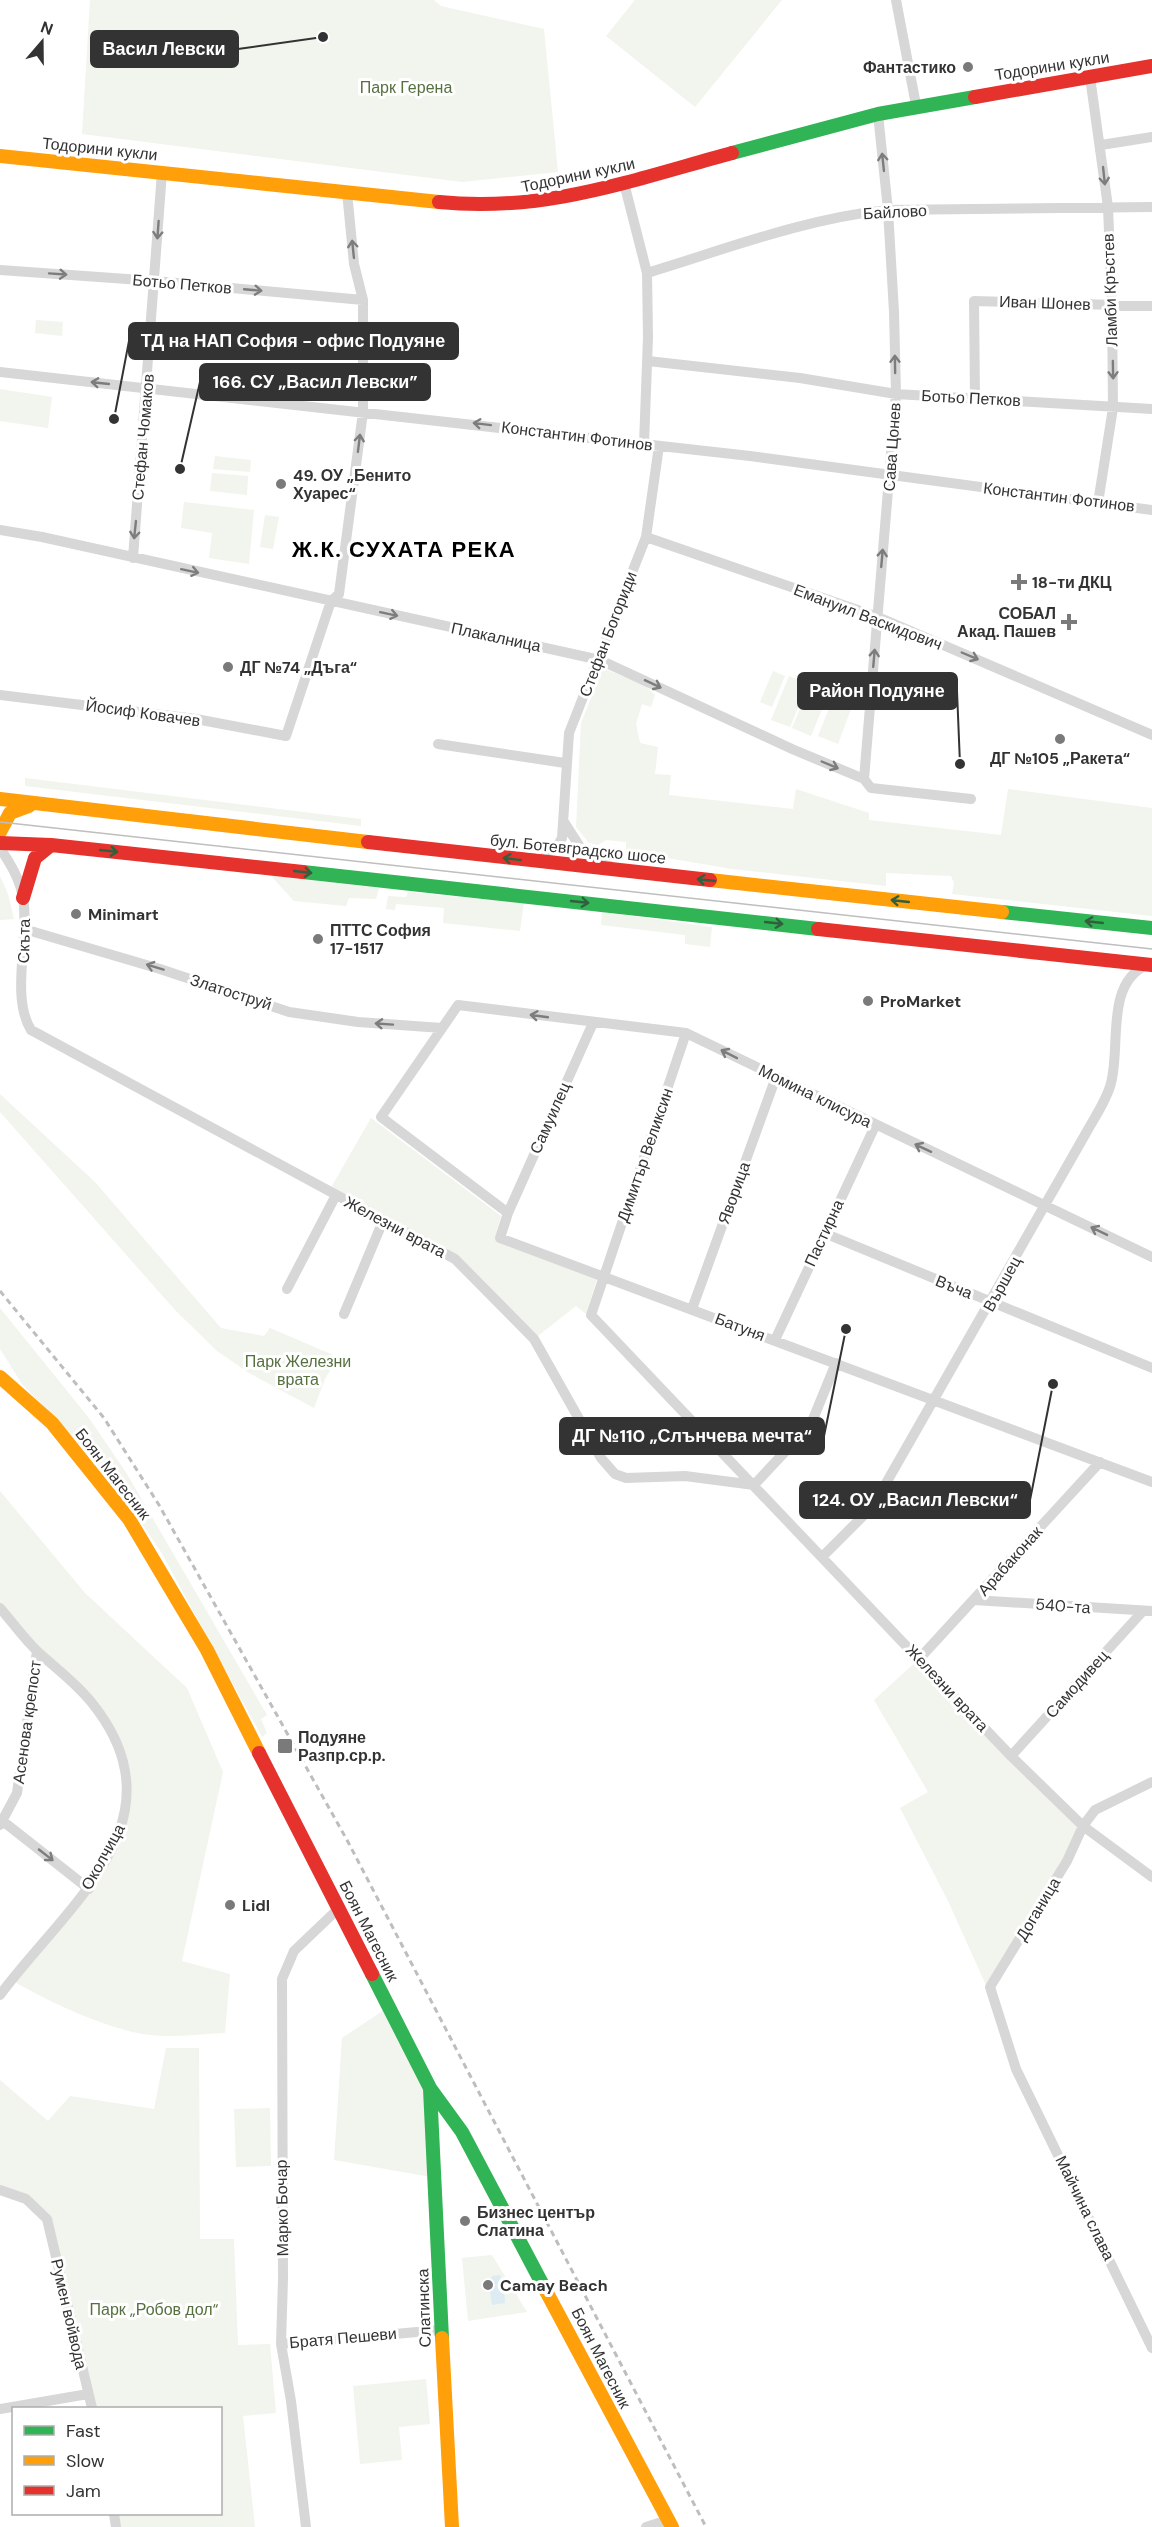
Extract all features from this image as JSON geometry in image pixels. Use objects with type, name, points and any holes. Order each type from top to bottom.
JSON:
[{"type":"street","points":[[896,0],[916,105]]},
{"type":"street","name":"Тодорини кукли","points":[[0,156],[461,204],[520,204],[564,198],[624,183],[916,105],[1152,66]]},
{"type":"street","name":"Ламби Кръстев","points":[[1090,77],[1108,207],[1112,306],[1113,408],[1098,503]]},
{"type":"street","name":"Сава Цонев","points":[[864,779],[896,394],[888,210],[878,114]]},
{"type":"street","points":[[1101,145],[1152,137]]},
{"type":"street","name":"Стефан Чомаков","points":[[133,558],[162,172]]},
{"type":"street","points":[[624,183],[647,273],[648,361],[644,444]]},
{"type":"street","points":[[331,602],[339,594],[363,412],[363,300],[354,264],[346,192]]},
{"type":"street","name":"Байлово","points":[[647,273],[831,219],[888,210],[1152,207]]},
{"type":"street","name":"Ботьо Петков","points":[[0,270],[155,281],[363,300]]},
{"type":"street","name":"Иван Шонев","points":[[975,398],[974,301],[1152,306]]},
{"type":"street","name":"Ботьо Петков","points":[[648,361],[800,378],[896,394],[1152,409]]},
{"type":"street","name":"Константин Фотинов","points":[[0,372],[644,444],[890,474],[1152,510]]},
{"type":"street","name":"Стефан Богориди","points":[[538,862],[556,848],[562,838],[565,763],[569,733],[600,660],[612,619],[646,537],[659,446]]},
{"type":"street","name":"Плакалница","points":[[0,530],[42,537],[600,660],[792,749],[864,779],[871,788],[971,800]]},
{"type":"street","name":"Емануил Васкидович","points":[[646,537],[878,617],[1152,735]]},
{"type":"street","name":"Йосиф Ковачев","points":[[0,694],[196,719],[286,736],[331,602]]},
{"type":"street","points":[[438,744],[565,763]]},
{"type":"street","name":"бул. Ботевградско шосе","points":[[0,799],[538,862],[1152,928]]},
{"type":"street","points":[[0,832],[7,813],[14,808],[46,804]]},
{"type":"street","points":[[564,822],[582,850],[619,870]]},
{"type":"street","points":[[0,843],[51,844],[1150,965]]},
{"type":"street","points":[[23,898],[35,858],[51,844]]},
{"type":"street","name":"Скъта","points":[[0,848],[15,873],[23,898],[22,1009],[27,1023],[37,1035]]},
{"type":"street","name":"Златоструй","points":[[24,930],[160,969],[289,1012],[358,1022],[442,1028]]},
{"type":"street","points":[[1099,959],[1117,970],[1123,986],[1137,969],[1150,965]]},
{"type":"street","name":"Вършец","points":[[823,1556],[873,1506],[992,1302],[1043,1205],[1086,1133],[1111,1084],[1123,986]]},
{"type":"street","name":"Момина клисура","points":[[442,1028],[458,1005],[686,1033],[875,1126],[1152,1257]]},
{"type":"street","name":"Самуилец","points":[[508,1214],[593,1023]]},
{"type":"street","points":[[442,1028],[381,1117],[508,1214]]},
{"type":"street","name":"Димитър Великсин","points":[[603,1276],[686,1033]]},
{"type":"street","name":"Железни врата","points":[[37,1035],[455,1259],[511,1313],[534,1339],[597,1450],[615,1474],[626,1478],[686,1476],[754,1485]]},
{"type":"street","name":"Яворица","points":[[692,1309],[776,1077]]},
{"type":"street","name":"Пастирна","points":[[775,1340],[875,1126]]},
{"type":"street","points":[[287,1289],[336,1195]]},
{"type":"street","name":"Батуня","points":[[508,1214],[500,1238],[1152,1482]]},
{"type":"street","points":[[344,1314],[382,1221]]},
{"type":"street","name":"Въча","points":[[824,1233],[1152,1368]]},
{"type":"street","name":"Железни врата","points":[[603,1276],[591,1315],[1011,1756],[1083,1826],[1152,1877]]},
{"type":"street","points":[[754,1485],[811,1424],[836,1363]]},
{"type":"street","name":"Боян Магесник","points":[[0,1377],[52,1423],[129,1519],[207,1650],[430,2088],[462,2132],[670,2523]]},
{"type":"street","name":"Арабаконак","points":[[919,1659],[1100,1462]]},
{"type":"street","name":"540-та","points":[[974,1600],[1148,1611]]},
{"type":"street","points":[[0,1608],[37,1651]]},
{"type":"street","name":"Самодивец","points":[[1011,1756],[1148,1611]]},
{"type":"street","name":"Асенова крепост","points":[[1,1822],[17,1793],[37,1651]]},
{"type":"street","name":"Околчица","points":[[0,1995],[89,1889],[124,1822],[128,1804],[126,1766],[121,1748],[99,1712],[83,1692],[37,1651]]},
{"type":"street","name":"Доганица","points":[[1016,2069],[990,1987],[1067,1861],[1083,1826],[1095,1810],[1152,1782]]},
{"type":"street","points":[[1,1822],[89,1889]]},
{"type":"street","name":"Марко Бочар","points":[[306,2527],[291,2401],[280,2344],[283,2279],[282,1979],[294,1951],[339,1908]]},
{"type":"street","name":"Майчина слава","points":[[1016,2069],[1152,2348]]},
{"type":"street","name":"Слатинска","points":[[430,2088],[437,2178],[440,2330],[452,2527]]},
{"type":"street","name":"Румен войвода","points":[[0,2190],[26,2199],[47,2219],[91,2407]]},
{"type":"street","name":"Братя Пешеви","points":[[280,2344],[440,2330]]},
{"type":"street","points":[[0,2409],[88,2394]]},
{"type":"street","points":[[646,2527],[670,2523]]},
{"type":"green space","name":"Парк Герена","points":[[90,0],[434,0],[441,6],[544,29],[558,172],[462,182],[82,134]]},
{"type":"green space","points":[[635,0],[782,0],[695,107],[606,36]]},
{"type":"green space","points":[[36,320],[63,322],[62,336],[35,333]]},
{"type":"green space","points":[[0,389],[52,397],[48,428],[0,421]]},
{"type":"green space","points":[[215,456],[251,460],[250,472],[213,469]]},
{"type":"green space","points":[[212,473],[248,476],[247,495],[210,491]]},
{"type":"green space","points":[[184,502],[254,510],[249,564],[209,558],[212,533],[181,528]]},
{"type":"green space","points":[[265,515],[279,517],[273,549],[260,547]]},
{"type":"green space","points":[[603,668],[646,686],[655,695],[651,707],[642,704],[636,724],[640,743],[658,747],[655,774],[671,775],[669,795],[793,809],[796,789],[869,813],[869,820],[1001,835],[1008,789],[1152,808],[1152,916],[952,894],[954,883],[951,876],[886,873],[886,886],[732,869],[626,851],[626,842],[606,840],[598,845],[589,843],[576,827],[581,723]]},
{"type":"green space","points":[[773,671],[785,676],[772,707],[760,702]]},
{"type":"green space","points":[[789,676],[808,684],[790,727],[771,720]]},
{"type":"green space","points":[[839,683],[858,690],[838,744],[818,736]]},
{"type":"green space","points":[[810,685],[829,692],[811,736],[792,728]]},
{"type":"green space","points":[[25,778],[361,819],[361,826],[25,786]]},
{"type":"green space","points":[[270,875],[379,888],[376,899],[349,898],[346,906],[294,901]]},
{"type":"green space","points":[[0,876],[8,894],[14,919],[0,920]]},
{"type":"green space","points":[[408,892],[524,903],[520,931],[443,923],[444,908],[396,904],[395,910],[386,909],[388,896],[406,897]]},
{"type":"green space","points":[[602,912],[712,927],[710,947],[685,944],[685,935],[601,925]]},
{"type":"green space","name":"Парк Железни врата","points":[[0,1094],[95,1182],[221,1328],[264,1336],[270,1328],[338,1357],[325,1379],[314,1408],[249,1373],[217,1351],[175,1310],[0,1112]]},
{"type":"green space","points":[[371,1118],[501,1216],[495,1238],[598,1276],[586,1314],[576,1306],[534,1339],[455,1259],[329,1191]]},
{"type":"green space","points":[[0,1308],[89,1418],[127,1474],[267,1715],[261,1719],[267,1733],[262,1737],[161,1552],[123,1496],[71,1435],[22,1384],[0,1349]]},
{"type":"green space","points":[[0,1491],[85,1593],[187,1688],[223,1772],[182,1961],[230,1974],[225,2033],[168,2036],[133,2032],[78,2014],[11,1980],[89,1889],[128,1804],[110,1729],[0,1608]]},
{"type":"green space","points":[[919,1659],[1083,1826],[990,1987],[985,1983],[948,1901],[900,1808],[928,1792],[874,1700]]},
{"type":"green space","points":[[390,2006],[430,2088],[437,2178],[334,2160],[342,2038]]},
{"type":"green space","name":"Парк „Робов дол“","points":[[166,2048],[199,2048],[200,2239],[234,2239],[238,2345],[270,2344],[276,2413],[243,2416],[255,2527],[116,2527],[114,2515],[222,2515],[222,2407],[92,2407],[47,2219],[26,2199],[0,2190],[0,2080],[48,2121],[70,2096],[154,2109]]},
{"type":"green space","points":[[270,2108],[271,2166],[236,2167],[234,2109]]},
{"type":"green space","name":"Camay Beach","points":[[492,2255],[527,2312],[468,2321],[462,2258]]},
{"type":"green space","points":[[426,2379],[430,2424],[399,2427],[402,2460],[360,2464],[353,2386]]},
{"type":"shaded area","points":[[500,2275],[504,2284],[505,2303],[492,2305],[489,2286],[492,2276]]},
{"type":"tram line","points":[[0,822],[1152,949]]},
{"type":"railway","points":[[0,1291],[104,1418],[159,1505],[347,1840],[706,2527]]},
{"type":"traffic: fast","points":[[732,153],[878,114],[975,97]]},
{"type":"traffic: fast","points":[[303,872],[818,929]]},
{"type":"traffic: fast","points":[[1002,912],[1152,928]]},
{"type":"traffic: fast","points":[[372,1974],[430,2088],[462,2132],[546,2291]]},
{"type":"traffic: fast","points":[[430,2089],[442,2338]]},
{"type":"traffic: slow","points":[[0,156],[439,202]]},
{"type":"traffic: slow","points":[[0,799],[368,842]]},
{"type":"traffic: slow","points":[[0,832],[10,813],[29,806]]},
{"type":"traffic: slow","points":[[710,880],[1002,912]]},
{"type":"traffic: slow","points":[[0,1377],[52,1423],[129,1519],[207,1650],[259,1753]]},
{"type":"traffic: slow","points":[[546,2291],[672,2527]]},
{"type":"traffic: slow","points":[[442,2338],[452,2527]]},
{"type":"traffic: jam","points":[[975,97],[1152,66]]},
{"type":"traffic: jam","points":[[439,202],[515,203],[587,192],[732,153]]},
{"type":"traffic: jam","points":[[368,842],[710,880]]},
{"type":"traffic: jam","points":[[0,843],[51,845],[303,872]]},
{"type":"traffic: jam","points":[[23,898],[35,858],[51,845]]},
{"type":"traffic: jam","points":[[818,929],[1152,965]]},
{"type":"traffic: jam","points":[[259,1753],[372,1974]]},
{"type":"place","name":"Васил Левски","points":[[323,37]]},
{"type":"place","name":"Фантастико","points":[[968,67]]},
{"type":"place","name":"ТД на НАП София - офис Подуяне","points":[[114,419]]},
{"type":"place","name":"166. СУ „Васил Левски”","points":[[180,469]]},
{"type":"place","name":"49. ОУ „Бенито Хуарес“","points":[[281,484]]},
{"type":"place","name":"18-ти ДКЦ","points":[[1019,582]]},
{"type":"place","name":"СОБАЛ Акад. Пашев","points":[[1069,622]]},
{"type":"place","name":"ДГ №74 „Дъга“","points":[[228,667]]},
{"type":"place","name":"ДГ №105 „Ракета“","points":[[1060,739]]},
{"type":"place","name":"Район Подуяне","points":[[960,764]]},
{"type":"place","name":"Minimart","points":[[76,914]]},
{"type":"place","name":"ПТТС София 17-1517","points":[[318,939]]},
{"type":"place","name":"ProMarket","points":[[868,1001]]},
{"type":"place","name":"ДГ №110 „Слънчева мечта“","points":[[846,1329]]},
{"type":"place","name":"124. ОУ „Васил Левски“","points":[[1053,1384]]},
{"type":"place","name":"Подуяне Разпр.ср.р.","points":[[285,1746]]},
{"type":"place","name":"Lidl","points":[[230,1905]]},
{"type":"place","name":"Бизнес център Слатина","points":[[465,2221]]},
{"type":"place","name":"Camay Beach","points":[[488,2285]]},
{"type":"district","name":"Ж.К. СУХАТА РЕКА","points":[[404,549]]}]
